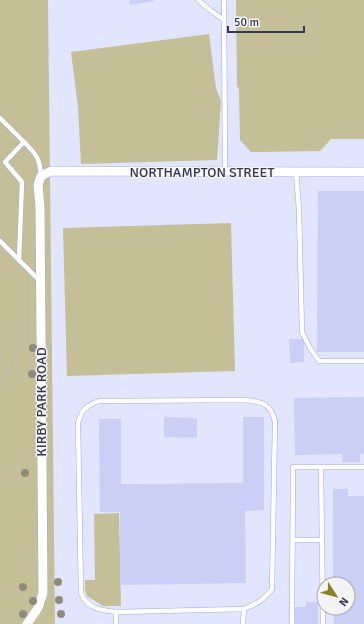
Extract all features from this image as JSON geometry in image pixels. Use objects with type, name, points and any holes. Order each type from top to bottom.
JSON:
[{"type":"street","name":"NORTHAMPTON STREET","points":[[41,176],[51,171],[364,172]]},
{"type":"street","name":"KIRBY PARK ROAD","points":[[27,624],[38,608],[43,593],[40,207],[38,185],[41,176]]},
{"type":"lane","points":[[198,0],[224,20]]},
{"type":"lane","points":[[224,0],[225,171]]},
{"type":"lane","points":[[0,118],[37,155],[41,176]]},
{"type":"lane","points":[[19,260],[22,182],[4,162],[24,142]]},
{"type":"lane","points":[[296,172],[299,210],[302,332],[319,361],[364,361]]},
{"type":"lane","points":[[0,241],[40,282]]},
{"type":"lane","points":[[245,400],[261,401],[274,413],[272,589],[267,596],[258,603],[244,609],[116,612],[98,610],[83,598],[81,593],[78,423],[81,413],[87,406],[99,401],[245,400]]},
{"type":"lane","points":[[292,624],[293,467],[364,467]]},
{"type":"lane","points":[[321,467],[323,624]]},
{"type":"lane","points":[[293,540],[322,540]]},
{"type":"lane","points":[[243,624],[244,609]]},
{"type":"lane","points":[[116,612],[116,624]]},
{"type":"path","points":[[0,382],[8,375],[14,358],[26,340],[28,278],[33,275]]},
{"type":"shaded area","points":[[0,0],[48,0],[55,624],[0,624]]},
{"type":"shaded area","points":[[236,0],[364,0],[364,139],[331,139],[320,151],[251,152],[240,140],[239,89],[237,86]]},
{"type":"shaded area","points":[[209,34],[216,88],[221,101],[217,160],[81,164],[78,107],[71,52]]},
{"type":"shaded area","points":[[231,223],[235,371],[67,376],[63,228]]},
{"type":"shaded area","points":[[119,513],[121,606],[103,606],[87,596],[85,590],[85,580],[95,580],[94,514]]},
{"type":"building","points":[[129,0],[153,0],[154,1],[130,5]]},
{"type":"building","points":[[318,191],[364,191],[364,352],[317,352]]},
{"type":"building","points":[[289,339],[304,339],[304,362],[290,363]]},
{"type":"building","points":[[364,397],[364,454],[360,454],[360,462],[342,462],[342,454],[295,455],[294,398]]},
{"type":"building","points":[[164,417],[197,418],[197,438],[164,437]]},
{"type":"building","points":[[243,417],[264,417],[264,510],[245,511],[246,583],[120,585],[120,512],[100,512],[99,419],[121,419],[121,484],[243,483]]},
{"type":"building","points":[[333,489],[348,489],[348,496],[364,496],[364,624],[334,624],[334,616],[356,616],[356,576],[333,576]]},
{"type":"building","points":[[306,602],[316,602],[316,616],[318,616],[318,624],[295,624],[295,607],[306,607]]}]
